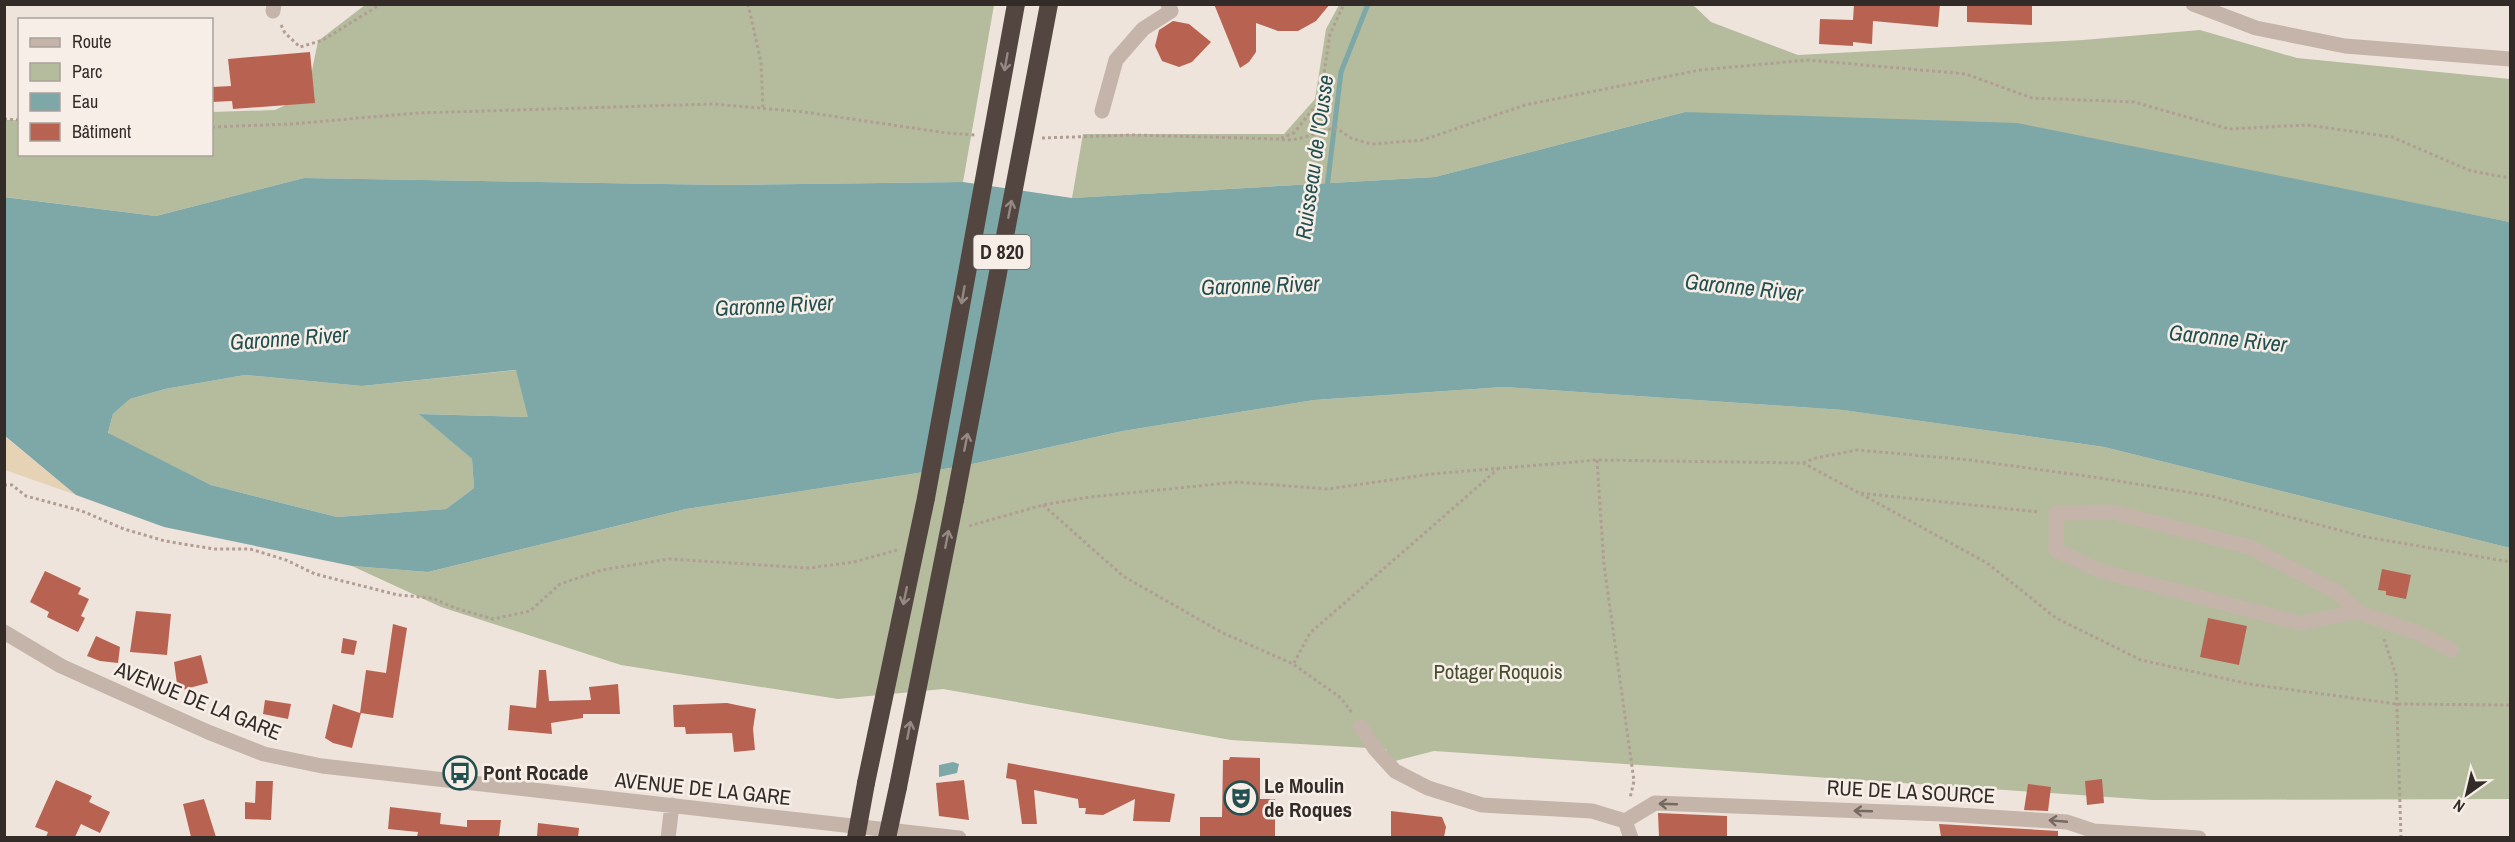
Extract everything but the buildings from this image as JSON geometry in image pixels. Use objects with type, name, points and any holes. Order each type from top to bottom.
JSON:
[{"type":"highway","name":"D 820","points":[[856,837],[926,498],[1016,4]]},
{"type":"highway","name":"D 820","points":[[887,837],[955,500],[1049,4]]},
{"type":"street","points":[[1102,111],[1116,60],[1143,29],[1171,11],[1168,4]]},
{"type":"street","points":[[2193,4],[2256,28],[2345,46],[2511,59]]},
{"type":"street","points":[[2358,612],[2300,623],[2100,571],[2056,550],[2056,513],[2114,512],[2250,548],[2337,592],[2358,612],[2418,633],[2451,650]]},
{"type":"street","name":"AVENUE DE LA GARE","points":[[4,632],[61,666],[264,754],[322,766],[637,804],[672,805],[959,837]]},
{"type":"street","points":[[1361,727],[1375,749],[1395,771],[1428,788],[1482,805],[1592,811],[1625,821],[1631,837]]},
{"type":"street","name":"RUE DE LA SOURCE","points":[[1625,821],[1654,804],[1942,814],[2067,822],[2084,833],[2094,831],[2199,837]]},
{"type":"street","points":[[668,837],[672,805]]},
{"type":"path","points":[[274,8],[285,33],[300,47],[322,40],[381,4]]},
{"type":"path","points":[[748,4],[761,62],[763,109]]},
{"type":"path","points":[[1279,139],[1294,133],[1320,100],[1330,34],[1344,4]]},
{"type":"path","points":[[1030,137],[1132,135],[1279,139],[1292,142],[1320,130],[1336,128],[1351,138],[1371,144],[1423,140],[1526,105],[1700,70],[1808,60],[1966,74],[2032,98],[2134,102],[2229,129],[2307,125],[2392,137],[2471,171],[2511,178]]},
{"type":"path","points":[[213,127],[291,124],[417,113],[714,104],[947,133],[983,135]]},
{"type":"path","points":[[958,530],[989,518],[1043,505],[1090,497],[1237,482],[1328,489],[1499,468],[1597,460],[1803,463],[1816,458],[1857,450],[1970,460],[2211,496],[2361,536],[2511,562]]},
{"type":"path","points":[[1597,460],[1604,565],[1634,781],[1625,821]]},
{"type":"path","points":[[1803,463],[1987,563],[2056,618],[2141,660],[2248,684],[2397,704],[2511,705]]},
{"type":"path","points":[[1293,664],[1310,633],[1499,468]]},
{"type":"path","points":[[4,485],[12,485],[27,496],[82,511],[124,529],[165,541],[214,549],[250,549],[286,560],[324,577],[398,595],[432,598],[454,609],[493,619],[530,611],[560,584],[602,570],[669,559],[809,568],[854,562],[907,547]]},
{"type":"path","points":[[1859,493],[2056,513]]},
{"type":"path","points":[[1043,505],[1123,576],[1221,632],[1293,664],[1341,698],[1361,727]]},
{"type":"path","points":[[2384,637],[2396,675],[2401,837]]},
{"type":"green space","points":[[365,5],[994,5],[963,182],[726,185],[304,178],[156,216],[5,197],[4,120],[18,120],[18,156],[213,156],[213,112],[275,110],[307,95],[318,41]]},
{"type":"green space","points":[[1339,5],[1693,5],[1711,22],[1798,55],[2083,40],[2200,30],[2297,58],[2510,79],[2510,222],[2230,167],[1685,112],[1435,177],[1072,198],[1083,134],[1284,134],[1315,99],[1326,29]]},
{"type":"green space","points":[[517,370],[529,417],[420,414],[472,459],[474,488],[446,509],[337,517],[211,485],[108,434],[113,414],[130,399],[165,389],[245,375],[362,386]]},
{"type":"green space","name":"Potager Roquois","points":[[1504,387],[1844,410],[2104,447],[2510,548],[2510,799],[2152,800],[1434,751],[1391,762],[1386,749],[1231,740],[943,689],[838,699],[621,665],[441,607],[352,566],[428,572],[686,509],[963,466],[1123,431],[1314,400]]},
{"type":"sand","points":[[4,436],[76,495],[5,470]]},
{"type":"water","name":"Garonne River","points":[[1685,112],[2017,123],[2510,222],[2510,548],[2104,447],[1843,410],[1504,387],[1314,400],[1123,431],[963,466],[686,509],[428,572],[352,566],[164,527],[76,495],[5,436],[4,197],[156,216],[304,178],[726,185],[963,182],[1072,198],[1435,177]],"holes":[[[516,370],[528,417],[419,414],[472,459],[474,488],[446,509],[337,517],[211,485],[108,433],[113,414],[130,399],[165,389],[245,375],[362,386]]]},
{"type":"water","points":[[953,762],[959,764],[957,773],[939,777],[939,765]]},
{"type":"waterway","name":"Ruisseau de l'Ousse","points":[[1327,188],[1341,72],[1368,4]]},
{"type":"place","name":"Pont Rocade","points":[[460,773]]},
{"type":"place","name":"Le Moulin de Roques","points":[[1241,798]]}]
